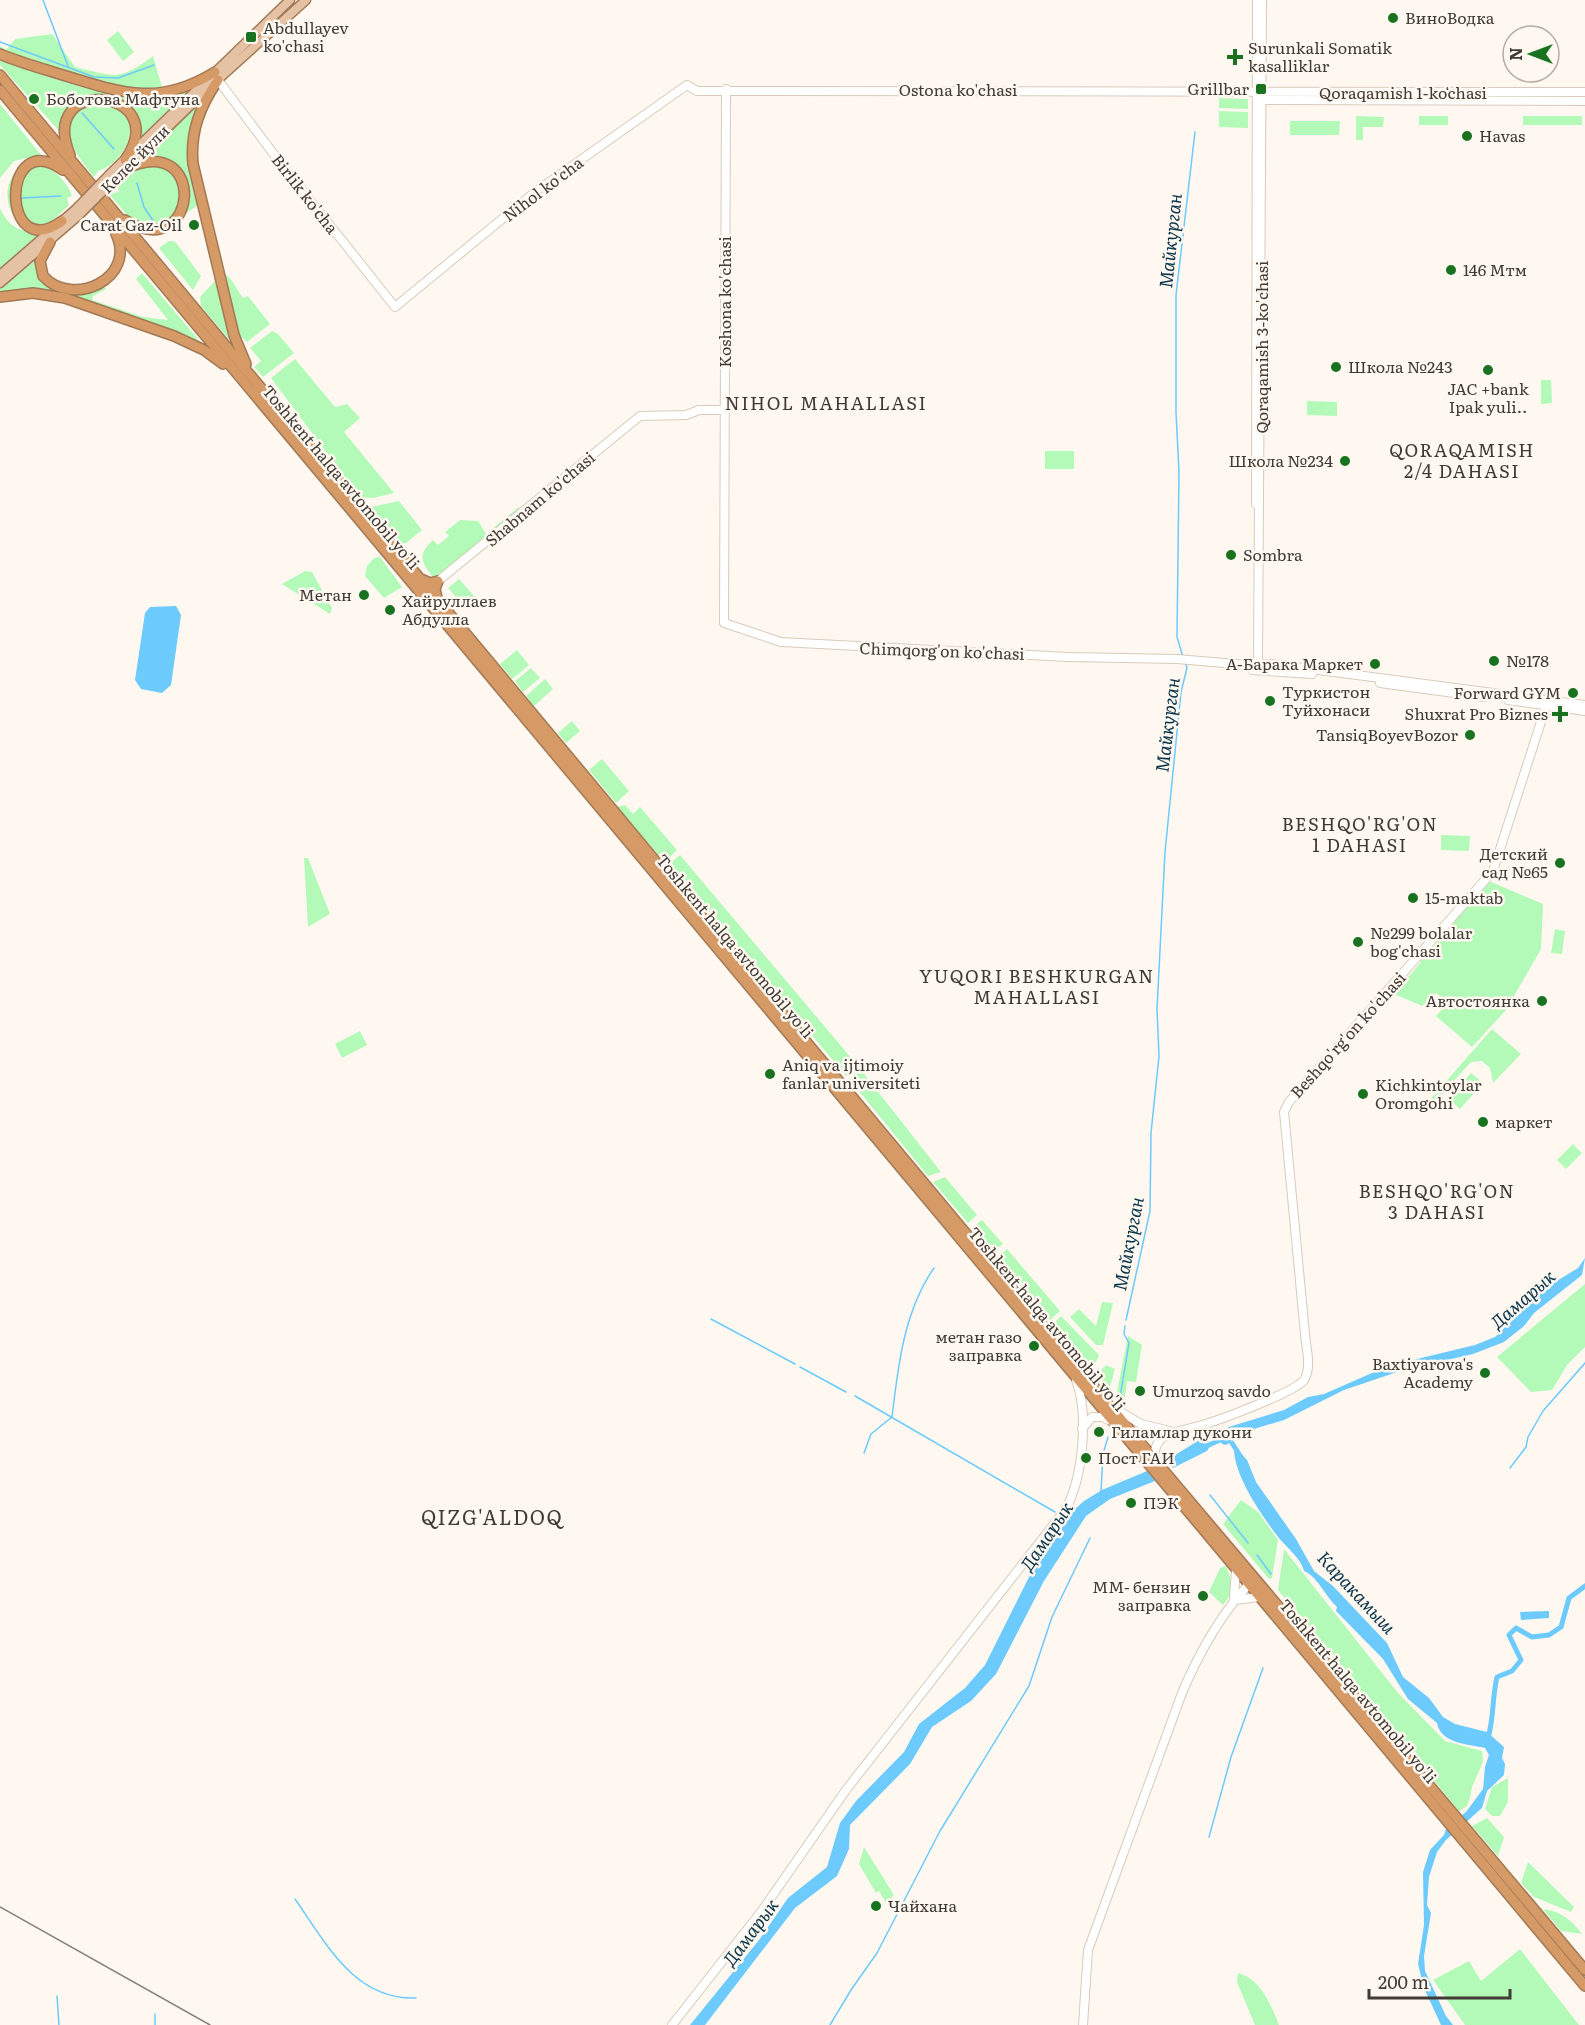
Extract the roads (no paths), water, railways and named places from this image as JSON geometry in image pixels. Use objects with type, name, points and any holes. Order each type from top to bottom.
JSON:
[{"type":"highway","points":[[0,54],[116,91],[138,94],[180,90],[217,76]]},
{"type":"highway","name":"Toshkent halqa avtomobil yo'li","points":[[0,75],[111,224],[281,429],[491,671],[1051,1341],[1109,1405],[1151,1461],[1449,1816],[1585,1970]]},
{"type":"highway","points":[[217,76],[199,113],[192,141],[193,164],[234,335],[252,377]]},
{"type":"highway","name":"Toshkent halqa avtomobil yo'li","points":[[0,90],[118,216],[437,598],[491,671]]},
{"type":"highway","points":[[15,166],[36,160],[72,169],[66,144],[66,122],[77,106],[96,99],[117,102],[132,118],[136,139],[125,164]]},
{"type":"highway","points":[[118,216],[138,228],[154,231],[175,220],[186,200],[182,180],[165,164],[149,161],[125,164]]},
{"type":"highway","points":[[10,220],[19,226],[33,230],[49,228],[62,221]]},
{"type":"highway","points":[[50,242],[40,264],[45,278],[66,288],[93,288],[108,278],[120,260],[120,244],[111,224]]},
{"type":"highway","points":[[0,297],[24,293],[52,295],[147,326],[204,351],[241,381]]},
{"type":"highway","points":[[281,429],[290,422]]},
{"type":"highway","points":[[421,579],[430,583],[438,581]]},
{"type":"highway","points":[[437,598],[435,590],[438,581]]},
{"type":"highway","name":"Toshkent halqa avtomobil yo'li","points":[[1051,1341],[1074,1375],[1113,1422],[1151,1461]]},
{"type":"highway","name":"Toshkent halqa avtomobil yo'li","points":[[1168,1481],[1236,1569],[1252,1581],[1259,1597],[1322,1665]]},
{"type":"highway","name":"Toshkent halqa avtomobil yo'li","points":[[1466,1836],[1585,1986]]},
{"type":"highway","points":[[1577,1976],[1585,1970]]},
{"type":"main road","points":[[217,76],[290,0]]},
{"type":"main road","name":"Qoraqamish 3-ko'chasi","points":[[1257,0],[1261,95]]},
{"type":"main road","name":"Qoraqamish 3-ko'chasi","points":[[1255,666],[1262,0]]},
{"type":"main road","points":[[217,76],[304,1]]},
{"type":"main road","name":"Келес йули","points":[[77,213],[217,76]]},
{"type":"main road","name":"Birlik ko'cha","points":[[217,76],[282,165],[395,307]]},
{"type":"main road","name":"Nihol ko'cha","points":[[395,307],[535,192],[686,86],[697,91]]},
{"type":"main road","name":"Ostona ko'chasi","points":[[697,91],[726,89],[1190,91],[1261,95]]},
{"type":"main road","name":"Koshona ko'chasi","points":[[724,623],[726,89]]},
{"type":"main road","points":[[1585,92],[1585,101]]},
{"type":"main road","name":"Qoraqamish 1-koʻchasi","points":[[1261,95],[1585,92]]},
{"type":"main road","name":"Qoraqamish 1-koʻchasi","points":[[1261,95],[1585,101]]},
{"type":"main road","points":[[0,275],[62,221],[77,213]]},
{"type":"main road","points":[[0,283],[50,242],[77,213]]},
{"type":"main road","name":"Shabnam ko'chasi","points":[[438,581],[640,416],[686,415],[694,412],[724,410]]},
{"type":"main road","name":"Chimqorg'on ko'chasi","points":[[724,623],[781,642],[1163,658],[1204,663],[1210,667],[1274,664],[1548,703]]},
{"type":"main road","points":[[1507,698],[1532,707],[1536,711],[1538,718],[1536,739]]},
{"type":"main road","points":[[1548,703],[1585,705]]},
{"type":"main road","points":[[1548,703],[1585,711]]},
{"type":"main road","name":"Beshqo'rg'on ko'chasi","points":[[1151,1461],[1158,1442],[1166,1436],[1260,1402],[1304,1380],[1307,1364],[1283,1119],[1286,1107],[1492,871],[1548,703]]},
{"type":"main road","points":[[672,2025],[761,1911],[846,1790],[1065,1510],[1078,1478],[1081,1433],[1080,1390],[1074,1375]]},
{"type":"main road","points":[[1109,1405],[1142,1424],[1179,1432]]},
{"type":"main road","points":[[1081,1433],[1092,1417],[1102,1417],[1113,1422]]},
{"type":"main road","points":[[1234,1601],[1236,1569]]},
{"type":"main road","points":[[1083,2025],[1090,1943],[1182,1692],[1205,1644],[1234,1601],[1252,1581]]},
{"type":"main road","points":[[1234,1601],[1249,1596],[1259,1597]]},
{"type":"water","points":[[176,606],[181,615],[171,685],[162,693],[141,689],[135,680],[145,613],[150,607]]},
{"type":"water","points":[[1585,1258],[1582,1275],[1534,1313],[1524,1326],[1504,1342],[1473,1354],[1400,1371],[1344,1390],[1284,1420],[1247,1431],[1226,1445],[1222,1444],[1219,1438],[1224,1429],[1284,1410],[1308,1397],[1324,1394],[1388,1366],[1475,1345],[1495,1337],[1547,1287],[1578,1268]]},
{"type":"water","points":[[1201,1439],[1210,1446],[1207,1451],[1173,1468],[1167,1460]]},
{"type":"water","points":[[1239,1451],[1247,1460],[1256,1482],[1296,1539],[1314,1571],[1333,1586],[1387,1643],[1403,1677],[1429,1698],[1443,1717],[1455,1724],[1487,1732],[1504,1747],[1502,1758],[1505,1764],[1504,1775],[1487,1791],[1482,1808],[1446,1840],[1437,1852],[1429,1877],[1427,1905],[1431,1913],[1424,1956],[1425,1971],[1446,2016],[1453,2025],[1441,2025],[1424,1988],[1418,1964],[1424,1925],[1423,1872],[1430,1850],[1444,1835],[1447,1826],[1466,1812],[1483,1789],[1485,1767],[1489,1755],[1485,1748],[1449,1739],[1437,1723],[1408,1699],[1383,1659],[1336,1611],[1337,1607],[1313,1578],[1304,1571],[1297,1557],[1264,1518],[1240,1474],[1234,1452]]},
{"type":"water","points":[[1147,1471],[1155,1481],[1110,1499],[1086,1516],[1044,1581],[996,1674],[971,1701],[932,1727],[910,1764],[850,1825],[849,1849],[837,1876],[795,1908],[705,2025],[690,2025],[759,1940],[788,1898],[827,1867],[840,1823],[856,1801],[904,1752],[919,1724],[965,1688],[985,1665],[1028,1579],[1073,1511],[1102,1490]]},
{"type":"water","points":[[1549,1611],[1549,1618],[1521,1620],[1520,1612]]},
{"type":"waterway","points":[[43,0],[68,66]]},
{"type":"waterway","points":[[0,42],[94,77],[118,78],[154,65]]},
{"type":"waterway","points":[[82,113],[114,149]]},
{"type":"waterway","name":"Майкурган","points":[[1183,657],[1177,637],[1179,472],[1176,412],[1176,295],[1195,132]]},
{"type":"waterway","points":[[137,183],[144,207],[154,222]]},
{"type":"waterway","points":[[22,198],[61,196]]},
{"type":"waterway","name":"Майкурган","points":[[1126,1320],[1150,1211],[1151,1133],[1159,1056],[1157,1009],[1165,852],[1181,692],[1187,668],[1185,662]]},
{"type":"waterway","points":[[864,1453],[871,1434],[892,1417],[900,1359],[909,1321],[934,1268]]},
{"type":"waterway","points":[[711,1319],[795,1364]]},
{"type":"waterway","name":"Майкурган","points":[[1119,1403],[1129,1343],[1124,1334],[1125,1326]]},
{"type":"waterway","points":[[1510,1468],[1526,1447],[1528,1437],[1543,1411],[1585,1363]]},
{"type":"waterway","points":[[800,1367],[846,1392]]},
{"type":"waterway","points":[[855,1396],[1055,1512]]},
{"type":"waterway","name":"Майкурган","points":[[1101,1492],[1103,1454],[1108,1437]]},
{"type":"waterway","name":"Каракамыш","points":[[1228,1437],[1241,1457]]},
{"type":"waterway","name":"Дамарык","points":[[1204,1447],[1225,1438]]},
{"type":"waterway","points":[[1210,1495],[1248,1543]]},
{"type":"waterway","points":[[830,2025],[877,1953],[940,1831],[1029,1686],[1052,1617],[1090,1538]]},
{"type":"waterway","points":[[1257,1555],[1271,1574]]},
{"type":"waterway","points":[[1488,1738],[1497,1677],[1512,1671],[1521,1660],[1509,1635],[1516,1628],[1532,1637],[1549,1635],[1561,1627],[1569,1598],[1585,1586]]},
{"type":"waterway","points":[[1209,1837],[1231,1757],[1263,1668]]},
{"type":"waterway","points":[[295,1899],[331,1950],[359,1979],[375,1990],[394,1996],[416,1998]]},
{"type":"waterway","points":[[57,1996],[59,2025]]},
{"type":"waterway","points":[[155,2014],[155,2025]]},
{"type":"railway","points":[[0,1907],[210,2025]]},
{"type":"place","name":"ВиноВодка","points":[[1393,18]]},
{"type":"place","name":"Abdullayev ko'chasi","points":[[251,37]]},
{"type":"place","name":"Surunkali Somatik kasalliklar","points":[[1235,57]]},
{"type":"place","name":"Grillbar","points":[[1261,89]]},
{"type":"place","name":"Боботова Мафтуна","points":[[34,99]]},
{"type":"place","name":"Havas","points":[[1467,136]]},
{"type":"place","name":"Carat Gaz-Oil","points":[[194,225]]},
{"type":"place","name":"146 Мтм","points":[[1451,270]]},
{"type":"place","name":"Школа №243","points":[[1336,367]]},
{"type":"place","name":"JAC +bank Ipak yuli..","points":[[1488,370]]},
{"type":"place","name":"Школа №234","points":[[1345,461]]},
{"type":"place","name":"Sombra","points":[[1231,555]]},
{"type":"place","name":"Метан","points":[[364,595]]},
{"type":"place","name":"Хайруллаев Абдулла","points":[[390,610]]},
{"type":"place","name":"№178","points":[[1494,661]]},
{"type":"place","name":"А-Барака Маркет","points":[[1375,664]]},
{"type":"place","name":"Forward GYM","points":[[1573,693]]},
{"type":"place","name":"Туркистон Туйхонаси","points":[[1270,701]]},
{"type":"place","name":"Shuxrat Pro Biznes","points":[[1560,714]]},
{"type":"place","name":"TansiqBoyevBozor","points":[[1470,735]]},
{"type":"place","name":"Детский сад №65","points":[[1560,863]]},
{"type":"place","name":"15-maktab","points":[[1413,898]]},
{"type":"place","name":"№299 bolalar bog'chasi","points":[[1358,942]]},
{"type":"place","name":"Автостоянка","points":[[1542,1001]]},
{"type":"place","name":"Aniq va ijtimoiy fanlar universiteti","points":[[770,1074]]},
{"type":"place","name":"Kichkintoylar Oromgohi","points":[[1363,1094]]},
{"type":"place","name":"маркет","points":[[1483,1122]]},
{"type":"place","name":"метан газо заправка","points":[[1034,1346]]},
{"type":"place","name":"Baxtiyarova's Academy","points":[[1485,1373]]},
{"type":"place","name":"Umurzoq savdo","points":[[1140,1391]]},
{"type":"place","name":"Гиламлар дукони","points":[[1099,1432]]},
{"type":"place","name":"Пост ГАИ","points":[[1086,1458]]},
{"type":"place","name":"ПЭК","points":[[1131,1503]]},
{"type":"place","name":"ММ- бензин заправка","points":[[1203,1596]]},
{"type":"place","name":"Чайхана","points":[[876,1906]]},
{"type":"district","name":"NIHOL MAHALLASI","points":[[826,404]]},
{"type":"district","name":"QORAQAMISH 2/4 DAHASI","points":[[1462,461]]},
{"type":"district","name":"BESHQO'RG'ON 1 DAHASI","points":[[1360,835]]},
{"type":"district","name":"YUQORI BESHKURGAN MAHALLASI","points":[[1037,987]]},
{"type":"district","name":"BESHQO'RG'ON 3 DAHASI","points":[[1437,1202]]},
{"type":"district","name":"QIZG'ALDOQ","points":[[492,1518]]}]
